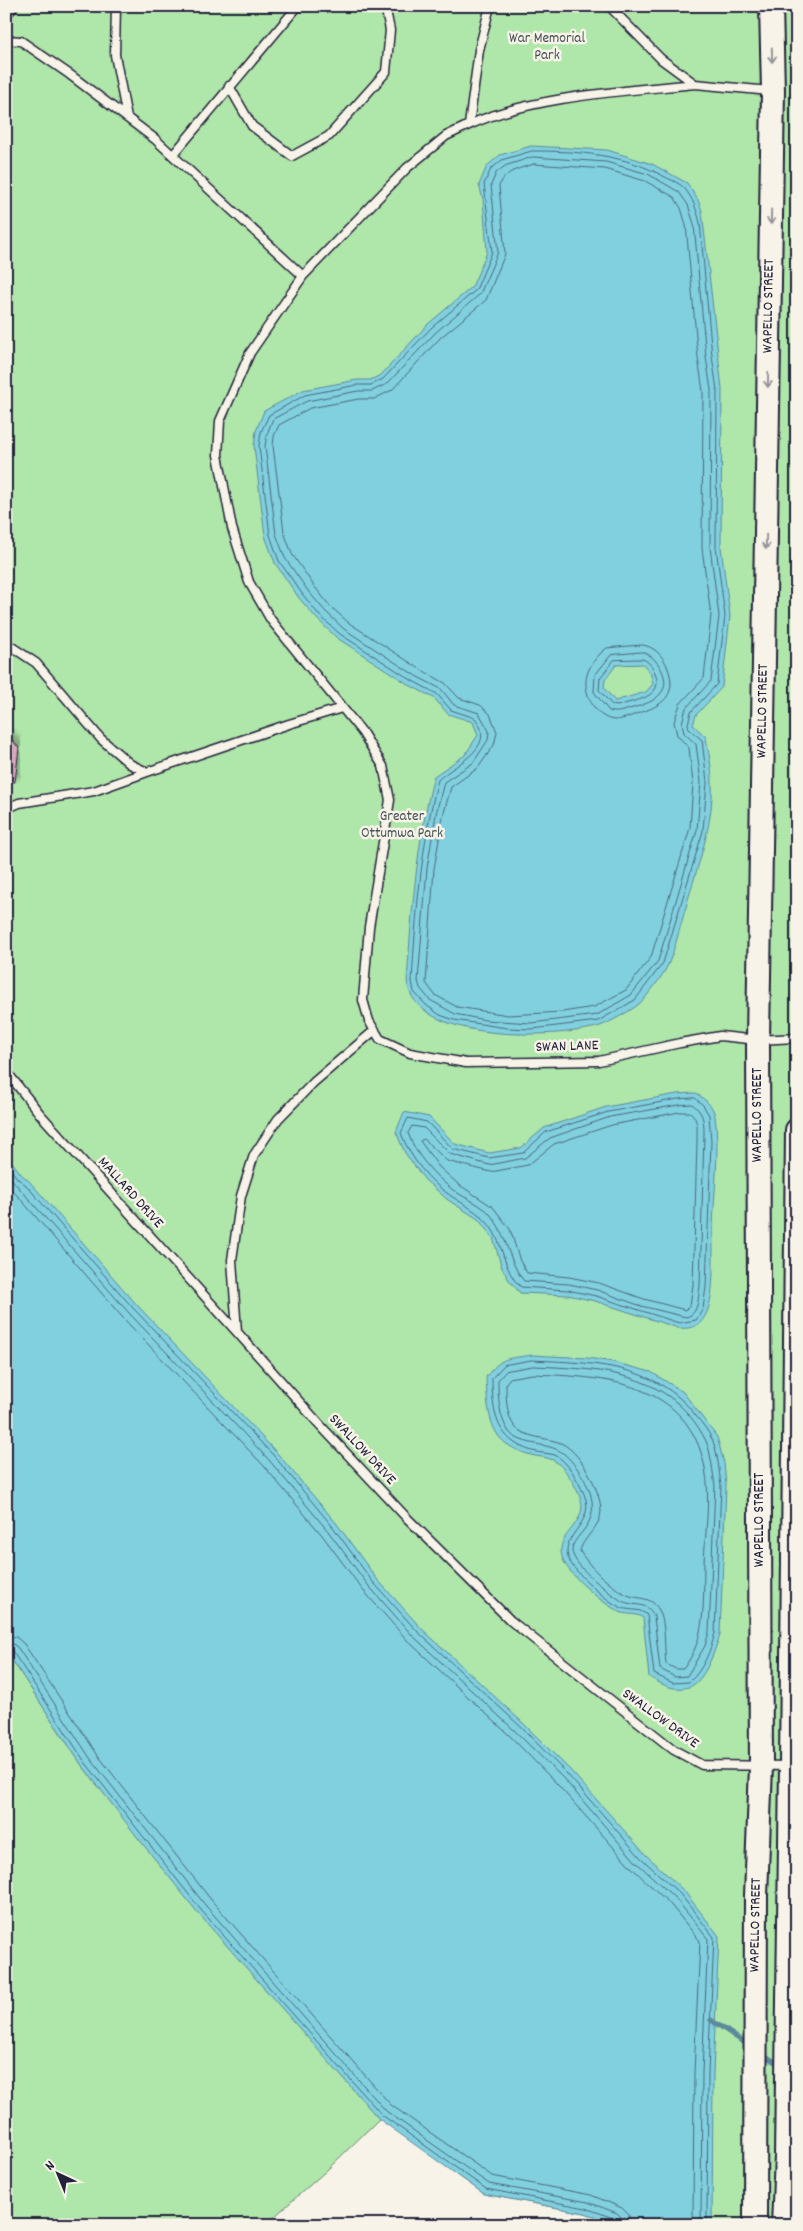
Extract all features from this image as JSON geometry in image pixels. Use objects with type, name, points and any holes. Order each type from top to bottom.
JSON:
[{"type":"main road","name":"WAPELLO STREET","points":[[755,2225],[756,1896],[761,1766],[758,1040],[773,91],[771,6]]},
{"type":"main road","points":[[783,2225],[794,1766],[797,1130]]},
{"type":"lane","points":[[6,16],[14,6]]},
{"type":"lane","points":[[116,6],[115,56],[127,118]]},
{"type":"lane","points":[[173,155],[298,6]]},
{"type":"lane","points":[[229,86],[252,126],[292,156],[329,136],[386,72],[390,30],[385,6]]},
{"type":"lane","points":[[469,125],[479,50],[490,6]]},
{"type":"lane","points":[[609,6],[662,58],[695,84]]},
{"type":"lane","points":[[6,40],[21,41],[70,74],[127,118],[173,155],[303,276]]},
{"type":"lane","points":[[237,1332],[232,1260],[240,1196],[254,1155],[278,1119],[302,1094],[375,1030],[369,1021],[363,1000],[369,927],[390,800],[383,766],[362,732],[271,620],[249,582],[232,528],[218,455],[220,421],[250,353],[303,276],[407,168],[446,136],[469,125],[511,111],[560,100],[695,84],[773,91]]},
{"type":"lane","points":[[6,643],[36,663],[101,739],[130,764],[147,772]]},
{"type":"lane","points":[[6,809],[19,803],[94,791],[289,724],[342,708]]},
{"type":"lane","name":"SWAN LANE","points":[[375,1030],[380,1039],[410,1053],[466,1063],[599,1061],[720,1036],[758,1040],[797,1038]]},
{"type":"lane","name":"MALLARD DRIVE","points":[[6,1070],[40,1114],[237,1332]]},
{"type":"lane","name":"SWALLOW DRIVE","points":[[237,1332],[405,1516],[511,1621],[674,1750],[702,1765],[794,1766]]},
{"type":"green space","name":"Greater Ottumwa Park","points":[[6,6],[797,6],[797,2225],[625,2225],[585,2213],[484,2194],[456,2174],[340,2074],[379,2119],[327,2170],[265,2225],[6,2225],[6,1651],[81,1764],[170,1877],[6,1645]]},
{"type":"water","points":[[531,146],[607,150],[652,164],[687,183],[698,200],[702,211],[722,389],[721,547],[730,616],[722,687],[696,715],[693,725],[706,737],[711,771],[712,798],[708,830],[671,958],[651,991],[636,1007],[600,1026],[552,1033],[490,1032],[460,1026],[434,1016],[415,1002],[407,981],[411,928],[419,853],[434,776],[465,755],[478,735],[473,722],[448,714],[434,698],[411,686],[337,638],[299,598],[275,563],[265,536],[254,446],[256,431],[264,411],[303,390],[357,380],[370,380],[381,375],[428,324],[472,287],[487,252],[483,199],[479,185],[487,166],[500,155]],"holes":[[[643,664],[650,672],[653,684],[646,692],[615,701],[604,688],[605,680],[616,665]]]},
{"type":"water","points":[[696,1093],[708,1103],[715,1116],[717,1156],[713,1227],[713,1272],[711,1295],[706,1314],[701,1322],[687,1328],[678,1328],[595,1301],[568,1295],[520,1293],[502,1268],[493,1238],[478,1219],[448,1200],[425,1180],[405,1153],[396,1132],[404,1112],[429,1117],[455,1144],[489,1153],[521,1148],[544,1128],[606,1107],[677,1094]]},
{"type":"water","points":[[6,1154],[21,1174],[137,1305],[277,1453],[337,1524],[376,1578],[421,1628],[523,1723],[571,1771],[645,1854],[684,1891],[719,1936],[713,2073],[712,2225],[618,2225],[585,2213],[484,2194],[379,2119],[198,1913],[138,1838],[81,1764],[6,1651]]},
{"type":"water","points":[[532,1355],[587,1358],[613,1362],[651,1372],[683,1392],[717,1437],[724,1463],[726,1486],[720,1634],[702,1676],[687,1688],[671,1687],[649,1677],[643,1618],[621,1612],[605,1603],[576,1578],[563,1559],[561,1549],[563,1540],[579,1517],[582,1508],[578,1492],[565,1471],[553,1460],[527,1454],[511,1447],[496,1433],[490,1418],[486,1377],[501,1362],[511,1358]]},
{"type":"building","points":[[6,733],[19,748],[15,782],[6,782]]},
{"type":"waterway","points":[[711,2020],[749,2046]]},
{"type":"waterway","points":[[763,2054],[781,2066]]},
{"type":"park label","name":"War Memorial Park","points":[[547,48]]}]
